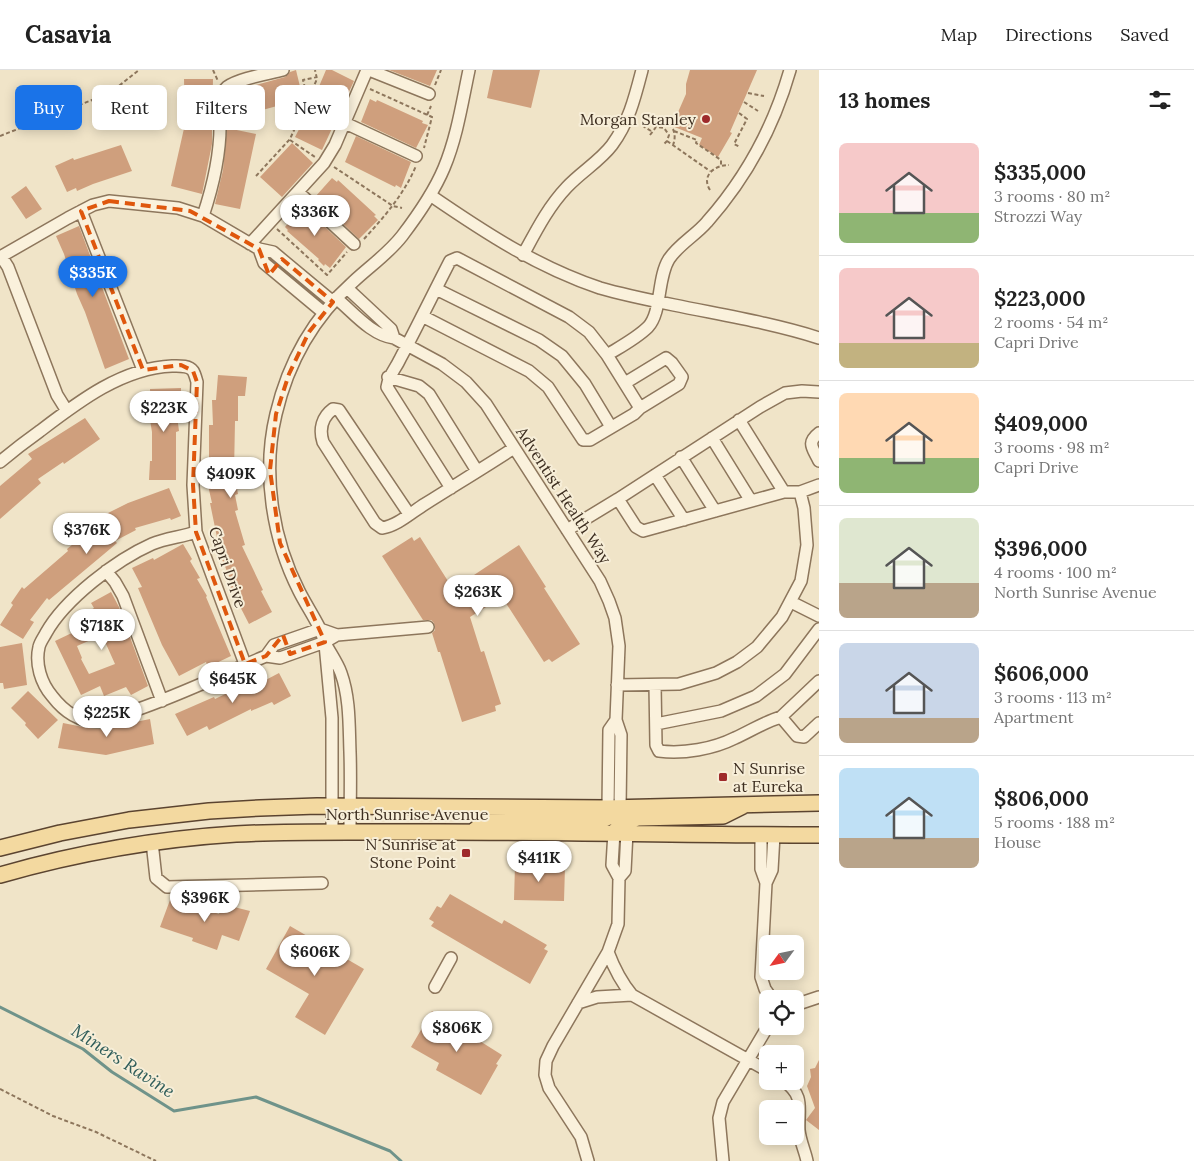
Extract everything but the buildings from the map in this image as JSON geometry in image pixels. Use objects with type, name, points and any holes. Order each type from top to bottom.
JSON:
[{"type":"main road","name":"North Sunrise Avenue","points":[[0,848],[60,833],[156,816],[260,808],[614,808],[819,803]]},
{"type":"main road","points":[[620,832],[628,821],[638,818],[723,816],[733,813],[747,804]]},
{"type":"main road","points":[[472,832],[481,825],[494,820],[604,819],[612,816],[614,808]]},
{"type":"main road","name":"North Sunrise Avenue","points":[[0,875],[55,861],[152,842],[237,834],[332,832],[620,832],[819,835]]},
{"type":"street","points":[[203,216],[209,196],[219,140],[222,95],[227,88],[236,82],[283,70]]},
{"type":"street","points":[[349,114],[368,70],[429,94]]},
{"type":"street","points":[[350,832],[350,729],[348,705],[341,672],[299,591],[280,543],[273,509],[270,470],[276,414],[288,374],[309,332],[334,300],[384,256],[400,238],[430,195],[440,177],[456,134],[469,70]]},
{"type":"street","points":[[523,255],[554,201],[612,146],[630,117],[642,70]]},
{"type":"street","points":[[607,355],[648,327],[653,319],[661,283],[669,259],[707,223],[735,186],[769,129],[790,70]]},
{"type":"street","points":[[349,125],[416,156]]},
{"type":"street","points":[[324,313],[264,263],[255,247],[298,192],[324,163],[341,130]]},
{"type":"street","points":[[298,192],[354,244]]},
{"type":"street","points":[[430,195],[486,233],[523,255],[561,274],[621,294],[777,327],[819,338]]},
{"type":"street","name":"Adventist Health Way","points":[[1,257],[93,205],[110,201],[178,208],[203,216],[255,247],[273,252],[375,331],[386,337],[394,338],[442,364],[466,382],[486,404],[600,581],[615,618],[619,646],[616,720],[621,735],[614,808]]},
{"type":"street","points":[[81,211],[143,370]]},
{"type":"street","points":[[1,257],[8,267],[57,395],[66,411]]},
{"type":"street","points":[[451,488],[387,387],[388,376],[400,361],[450,261],[456,258],[569,317],[590,332],[625,382],[640,408]]},
{"type":"street","points":[[273,270],[282,259]]},
{"type":"street","name":"Adventist Health Way","points":[[347,288],[391,329],[394,338]]},
{"type":"street","points":[[436,288],[539,340],[562,356],[586,384],[611,427]]},
{"type":"street","points":[[422,316],[529,371],[548,387],[583,440],[590,440],[634,414],[640,408],[679,384],[682,377],[666,358],[625,382]]},
{"type":"street","name":"Capri Drive","points":[[0,460],[66,411],[100,389],[143,370],[160,366],[189,367],[193,371],[197,382],[193,485],[196,532],[245,664]]},
{"type":"street","points":[[388,376],[419,386],[429,394],[477,471]]},
{"type":"street","points":[[567,530],[739,420],[785,393],[819,392]]},
{"type":"street","points":[[409,514],[339,410],[333,409],[326,414],[321,426],[323,442],[375,523],[382,528],[388,527],[409,514],[451,488],[514,448]]},
{"type":"street","points":[[739,420],[784,492]]},
{"type":"street","points":[[819,433],[812,438],[811,445],[819,461]]},
{"type":"street","points":[[712,438],[751,501]]},
{"type":"street","points":[[681,458],[715,511]]},
{"type":"street","points":[[655,475],[684,520]]},
{"type":"street","points":[[618,499],[636,527],[643,531],[784,492],[800,492],[819,485]]},
{"type":"street","points":[[617,686],[679,684],[716,673],[737,662],[757,647],[782,617],[791,602],[801,581],[813,543],[800,492]]},
{"type":"street","points":[[196,532],[183,537],[154,543],[125,558],[106,571],[71,602],[52,623],[39,646],[38,670],[50,695],[66,712],[85,721],[105,721],[162,701],[266,656],[280,658],[325,642],[337,635]]},
{"type":"street","points":[[106,571],[123,596],[162,701]]},
{"type":"street","points":[[791,602],[819,616]]},
{"type":"street","points":[[266,656],[274,645],[320,629],[337,635],[428,627]]},
{"type":"street","points":[[656,724],[720,711],[756,696],[785,674],[819,629]]},
{"type":"street","points":[[286,641],[290,654]]},
{"type":"street","points":[[325,642],[332,718],[332,832]]},
{"type":"street","points":[[655,685],[656,745],[659,751],[670,752],[708,748],[734,739],[781,716],[819,681]]},
{"type":"street","points":[[781,716],[798,736],[804,736],[819,723]]},
{"type":"street","points":[[588,1161],[581,1137],[549,1088],[545,1075],[546,1061],[608,952],[618,924],[619,878],[612,865],[620,832]]},
{"type":"street","points":[[766,990],[761,977],[766,883],[762,869],[767,835]]},
{"type":"street","points":[[152,842],[156,878],[167,887],[322,883]]},
{"type":"street","points":[[608,952],[624,986],[632,995],[759,1066]]},
{"type":"street","points":[[435,987],[451,958]]},
{"type":"street","points":[[578,1003],[597,997],[632,995]]},
{"type":"street","points":[[804,1002],[819,996]]},
{"type":"street","points":[[723,1161],[719,1118],[722,1102],[762,1035]]},
{"type":"street","points":[[793,1090],[799,1098],[800,1133],[807,1161]]},
{"type":"path","points":[[0,136],[110,93],[139,70]]},
{"type":"path","points":[[213,70],[221,84]]},
{"type":"path","points":[[256,176],[289,140],[317,77],[315,70]]},
{"type":"path","points":[[304,85],[303,80],[317,77]]},
{"type":"path","points":[[748,93],[764,96]]},
{"type":"path","points":[[744,102],[758,111]]},
{"type":"path","points":[[739,113],[747,119],[734,144],[740,147]]},
{"type":"path","points":[[651,131],[643,126],[649,121],[660,119],[669,122],[674,131],[673,145]]},
{"type":"path","points":[[664,128],[669,122]]},
{"type":"path","points":[[650,135],[651,131],[656,127],[664,128],[668,132],[667,141],[664,144]]},
{"type":"path","points":[[674,131],[698,140],[696,143],[722,160],[721,165]]},
{"type":"path","points":[[289,140],[319,160]]},
{"type":"path","points":[[667,141],[710,172]]},
{"type":"path","points":[[710,190],[707,182],[710,172],[721,165],[729,165]]},
{"type":"path","points":[[334,167],[393,206],[402,208]]},
{"type":"path","points":[[275,228],[327,275],[354,244]]},
{"type":"path","points":[[0,1090],[53,1116],[96,1132],[156,1161]]},
{"type":"highlighted area","points":[[109,201],[190,211],[259,249],[269,275],[282,259],[333,302],[309,332],[289,374],[276,414],[270,470],[280,543],[325,642],[290,654],[283,635],[266,656],[245,664],[196,532],[193,485],[197,382],[193,371],[181,365],[143,370],[81,211]]},
{"type":"waterway","name":"Miners Ravine","points":[[0,1007],[83,1049],[112,1072],[174,1111],[256,1097],[390,1151],[401,1161]]},
{"type":"place","name":"Morgan Stanley","points":[[706,119]]},
{"type":"place","name":"N Sunrise at Eureka","points":[[723,777]]},
{"type":"place","name":"N Sunrise at Stone Point","points":[[466,853]]}]
